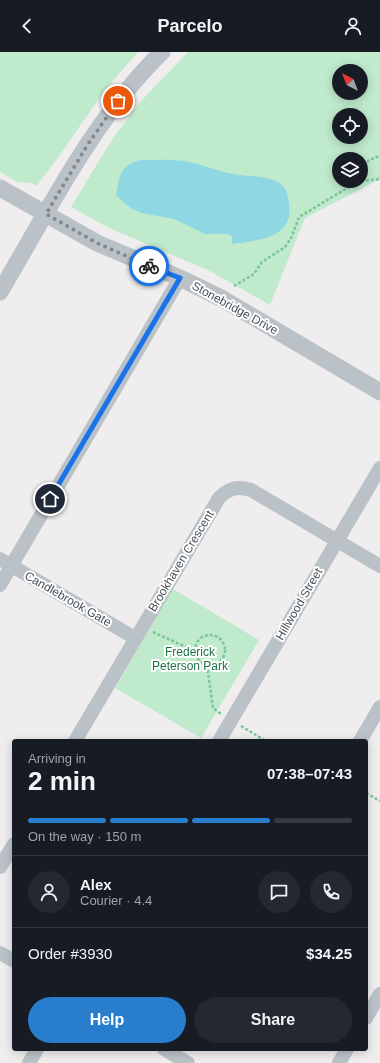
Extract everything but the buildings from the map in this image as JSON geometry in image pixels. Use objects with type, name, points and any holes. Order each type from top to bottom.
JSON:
[{"type":"street","points":[[0,292],[101,125],[133,84],[162,52]]},
{"type":"street","name":"Stonebridge Drive","points":[[0,188],[103,246],[180,278],[223,299],[380,392]]},
{"type":"street","points":[[0,585],[6,562],[180,278]]},
{"type":"street","name":"Hillwood Street","points":[[220,739],[380,468]]},
{"type":"street","name":"Brookhaven Crescent","points":[[76,739],[219,498],[232,488],[242,487],[250,490],[380,566]]},
{"type":"street","name":"Candlebrook Gate","points":[[6,562],[135,638]]},
{"type":"street","points":[[361,739],[380,707]]},
{"type":"street","points":[[0,868],[12,847]]},
{"type":"street","points":[[0,953],[12,960]]},
{"type":"street","points":[[368,1015],[380,994]]},
{"type":"street","points":[[29,1063],[36,1051]]},
{"type":"street","points":[[339,1063],[346,1051]]},
{"type":"street","points":[[171,1054],[188,1063]]},
{"type":"path","points":[[368,160],[380,156]]},
{"type":"path","points":[[368,180],[380,179]]},
{"type":"path","points":[[234,286],[254,274],[262,262],[285,247],[292,238],[299,217],[348,188]]},
{"type":"path","points":[[150,631],[158,633],[195,651]]},
{"type":"path","points":[[210,635],[219,639],[224,647],[223,657],[216,664],[207,665],[198,660],[195,651],[197,642],[205,636],[210,635]]},
{"type":"path","points":[[207,665],[212,708],[218,712]]},
{"type":"path","points":[[231,721],[262,739]]},
{"type":"path","points":[[368,794],[380,801]]},
{"type":"green space","points":[[0,52],[138,52],[99,99],[37,186],[31,183],[17,182],[0,172]]},
{"type":"green space","points":[[188,52],[380,52],[380,179],[368,185],[368,152],[332,152],[332,188],[363,188],[305,218],[270,305],[210,271],[109,228],[71,207],[113,138],[141,101]]},
{"type":"green space","name":"Frederick Peterson Park","points":[[173,589],[259,640],[201,738],[115,688]]},
{"type":"water","points":[[140,160],[167,160],[196,163],[227,173],[276,181],[283,186],[288,195],[289,215],[286,224],[280,231],[272,236],[232,244],[232,236],[228,234],[205,234],[174,219],[141,213],[129,207],[116,195],[118,182],[124,169]]},
{"type":"way so far","points":[[118,101],[88,144],[46,214],[83,236],[128,258],[149,266]]},
{"type":"route","points":[[50,499],[180,278],[149,266]]}]
